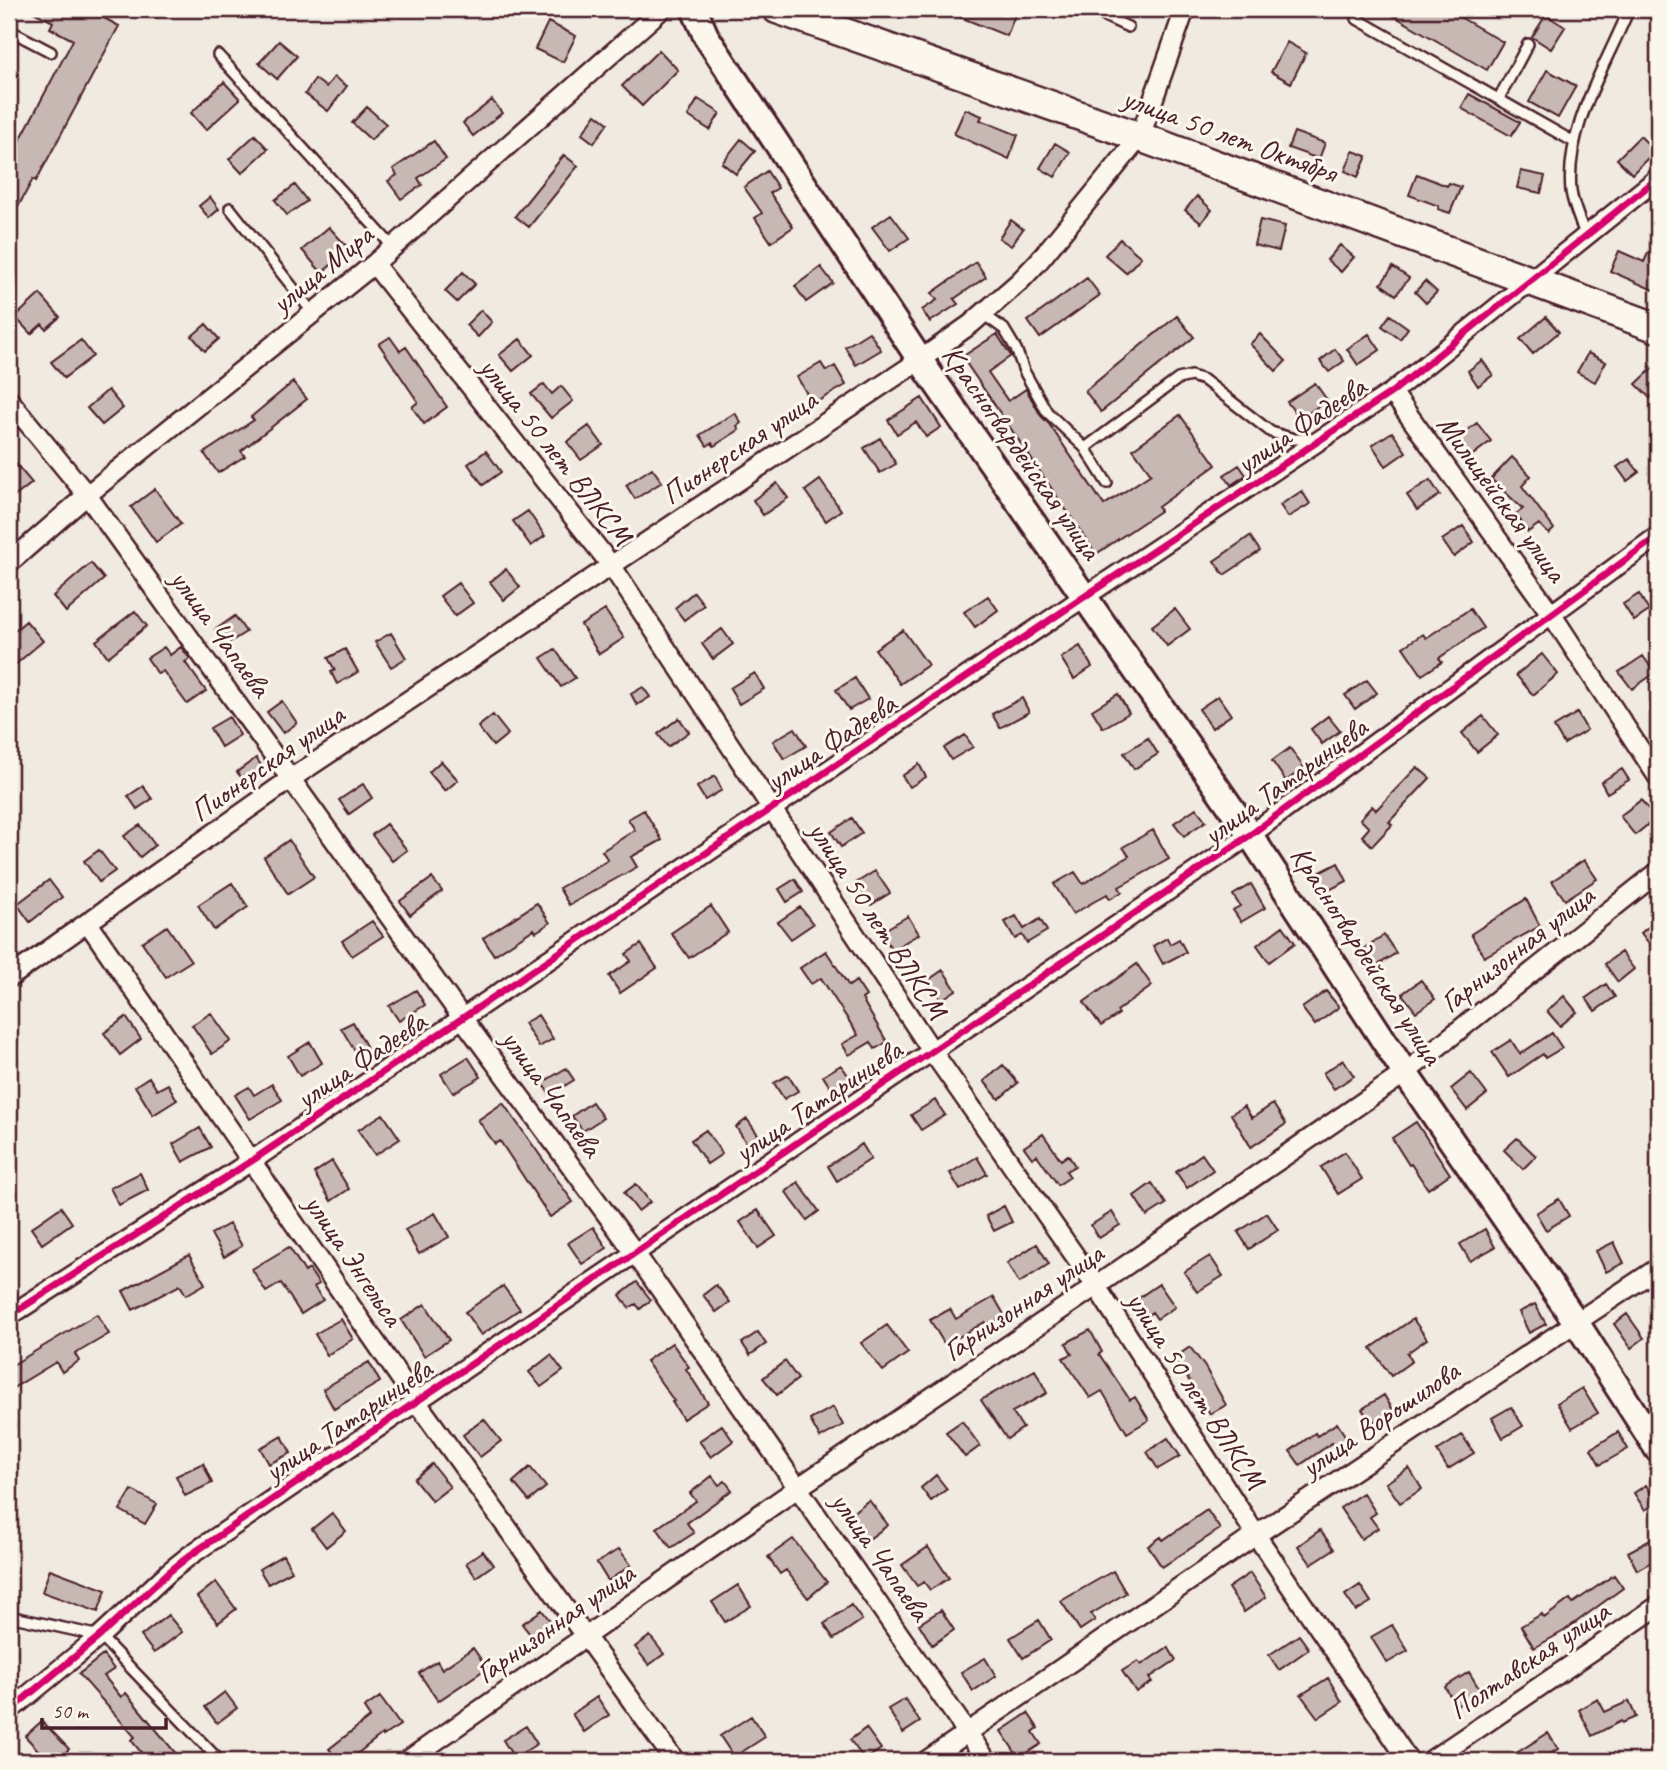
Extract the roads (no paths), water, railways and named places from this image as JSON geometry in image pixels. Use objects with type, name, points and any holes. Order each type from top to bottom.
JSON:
[{"type":"main road","name":"улица 50 лет Октября","points":[[777,9],[834,18],[1140,137],[1658,328]]},
{"type":"street","name":"улица Мира","points":[[9,563],[87,495],[374,264],[662,9]]},
{"type":"street","name":"Красногвардейская улица","points":[[694,9],[706,36],[920,360],[1250,835],[1405,1073],[1576,1322],[1658,1450]]},
{"type":"street","name":"Пионерская улица","points":[[9,978],[292,778],[920,360],[983,314],[1038,262],[1140,137],[1185,9]]},
{"type":"street","name":"улица Фадеева","points":[[9,1316],[253,1160],[1084,597],[1392,392],[1658,178]]},
{"type":"street","name":"улица 50 лет ВЛКСМ","points":[[374,264],[611,565],[932,1051],[1096,1286],[1256,1535],[1409,1761]]},
{"type":"street","name":"Милицейская улица","points":[[1392,392],[1552,615],[1658,778]]},
{"type":"street","name":"улица Чапаева","points":[[9,400],[87,495],[635,1253],[987,1761]]},
{"type":"street","name":"улица Татаринцева","points":[[9,1711],[100,1636],[189,1556],[1250,835],[1658,536]]},
{"type":"street","name":"Гарнизонная улица","points":[[407,1761],[799,1487],[1405,1073],[1658,872]]},
{"type":"street","name":"улица Энгельса","points":[[88,923],[416,1401],[676,1761]]},
{"type":"street","name":"улица Ворошилова","points":[[926,1761],[1256,1535],[1658,1268]]},
{"type":"street","name":"Полтавская улица","points":[[1430,1761],[1658,1606]]},
{"type":"lane","points":[[1089,9],[1128,27]]},
{"type":"lane","points":[[1586,237],[1571,194],[1570,167],[1574,142],[1585,109],[1629,9]]},
{"type":"lane","points":[[1357,19],[1574,142]]},
{"type":"lane","points":[[9,30],[51,52]]},
{"type":"lane","points":[[1499,98],[1528,44]]},
{"type":"lane","points":[[218,55],[393,247]]},
{"type":"lane","points":[[230,208],[313,313]]},
{"type":"lane","points":[[983,314],[1004,329],[1047,412],[1085,449],[1107,483]]},
{"type":"lane","points":[[1085,449],[1178,379],[1191,376],[1204,380],[1271,432],[1294,439],[1322,439]]},
{"type":"lane","points":[[9,1615],[100,1636],[220,1761]]}]
